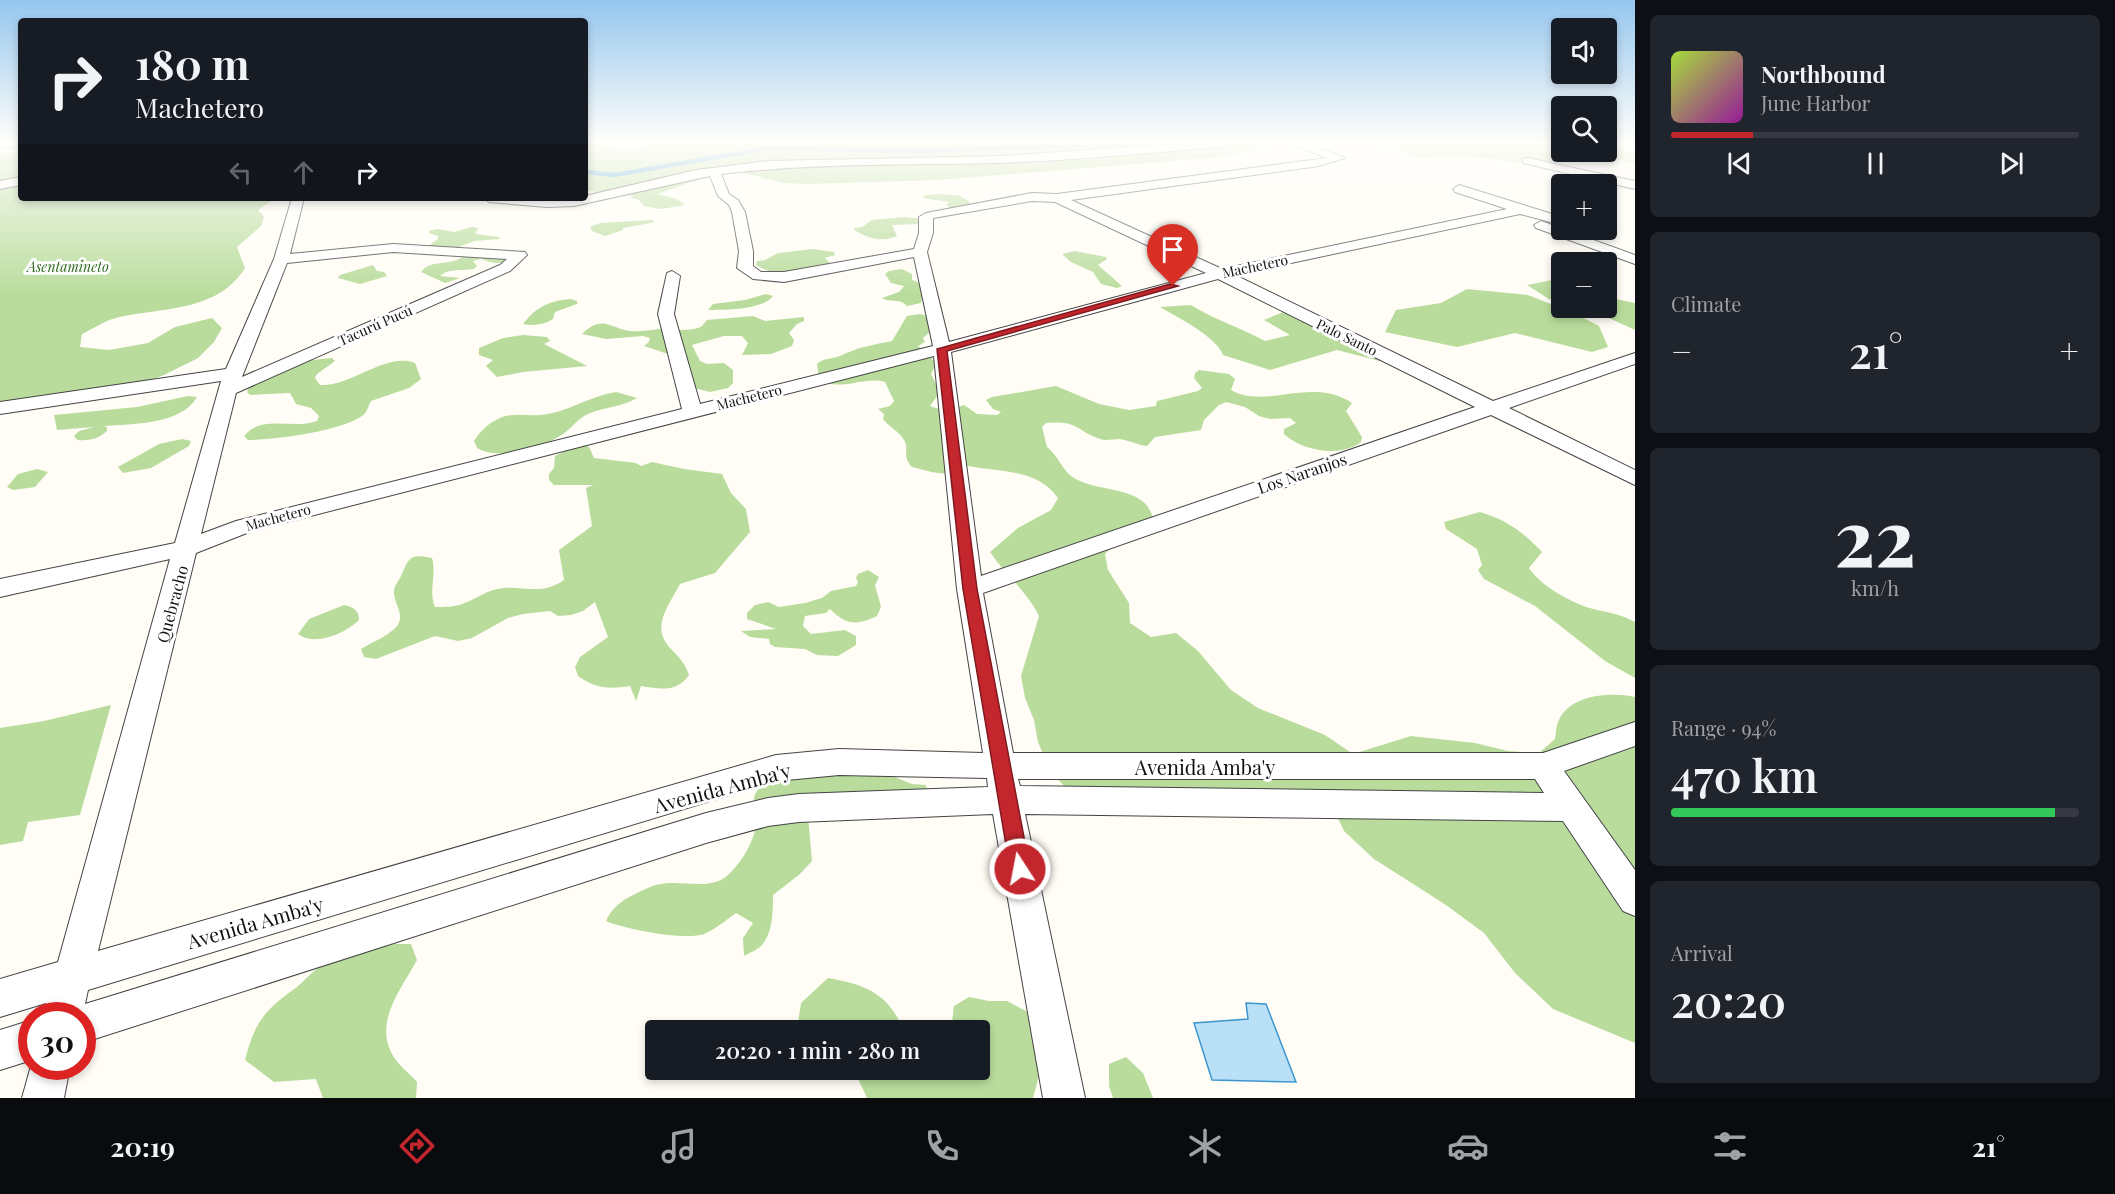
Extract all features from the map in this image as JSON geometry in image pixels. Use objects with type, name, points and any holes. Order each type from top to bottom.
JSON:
[{"type":"street","points":[[588,199],[609,194]]},
{"type":"street","points":[[723,194],[732,200],[741,215],[741,233],[748,251],[745,268],[758,276],[784,277],[920,252]]},
{"type":"street","points":[[1064,1098],[1000,766],[970,589],[942,349],[920,252],[931,216],[1032,197],[1057,198],[1086,194]]},
{"type":"street","points":[[1476,194],[1507,204],[1510,212],[1524,219],[1635,260]]},
{"type":"street","name":"Palo Santo","points":[[1057,198],[1220,274],[1635,478]]},
{"type":"street","name":"Quebracho","points":[[66,1002],[230,382],[281,259],[297,201]]},
{"type":"street","points":[[524,201],[547,203],[579,201]]},
{"type":"street","points":[[1510,212],[1551,219]]},
{"type":"street","name":"Machetero","points":[[0,588],[187,548],[244,526],[942,349],[1220,274],[1510,212]]},
{"type":"street","points":[[1615,240],[1635,247]]},
{"type":"street","name":"Tacurú Pucú","points":[[0,408],[230,382],[505,268],[520,255],[393,248],[281,259]]},
{"type":"street","points":[[672,276],[666,314],[692,411]]},
{"type":"street","name":"Los Naranjos","points":[[970,589],[1635,358]]},
{"type":"street","name":"Avenida Amba'y","points":[[0,998],[776,768],[839,762],[1000,766],[1543,766],[1635,734]]},
{"type":"street","points":[[1543,766],[1635,899]]},
{"type":"street","name":"Avenida Amba'y","points":[[96,1020],[706,828],[768,812],[799,808],[1007,800],[1571,807]]},
{"type":"street","points":[[0,1050],[18,1044]]},
{"type":"street","points":[[43,1098],[47,1080]]},
{"type":"green space","name":"Asentamineto","points":[[0,194],[18,194],[18,201],[271,201],[258,210],[264,217],[261,226],[237,247],[245,268],[233,283],[203,301],[107,321],[82,334],[80,347],[109,350],[148,343],[175,327],[212,318],[222,328],[214,342],[198,358],[164,375],[124,390],[0,410]]},
{"type":"green space","points":[[632,194],[659,194],[677,199],[685,205],[661,209],[644,206],[639,200],[630,197]]},
{"type":"green space","points":[[925,195],[958,195],[969,201],[971,206],[950,209],[946,204],[949,202],[922,198]]},
{"type":"green space","points":[[904,217],[923,219],[922,224],[892,225],[897,236],[885,239],[870,237],[854,230],[872,220]]},
{"type":"green space","points":[[652,220],[655,222],[623,228],[623,230],[605,236],[592,231],[590,227],[600,223]]},
{"type":"green space","points":[[472,227],[478,228],[475,234],[500,239],[474,241],[456,248],[427,247],[438,239],[438,236],[429,231],[437,229],[454,232]]},
{"type":"green space","points":[[813,249],[834,252],[835,255],[825,258],[834,267],[785,273],[765,270],[756,265],[757,261],[765,260],[778,253]]},
{"type":"green space","points":[[1075,251],[1106,257],[1107,259],[1098,265],[1122,286],[1117,288],[1101,284],[1093,272],[1071,262],[1062,254]]},
{"type":"green space","points":[[465,255],[507,257],[508,260],[497,263],[481,259],[473,261],[477,266],[474,269],[443,273],[440,276],[460,278],[445,283],[421,272],[430,265],[454,261]]},
{"type":"green space","points":[[373,265],[377,271],[384,272],[387,276],[360,284],[338,278],[340,275]]},
{"type":"green space","points":[[902,269],[912,274],[912,280],[924,285],[921,303],[907,306],[902,302],[882,298],[899,292],[904,286],[891,283],[885,274]]},
{"type":"green space","points":[[1551,280],[1551,300],[1549,299],[1527,285]]},
{"type":"green space","points":[[1467,289],[1528,295],[1551,304],[1551,318],[1584,318],[1599,326],[1608,347],[1592,352],[1515,333],[1457,347],[1385,332],[1396,310],[1441,303]]},
{"type":"green space","points":[[766,294],[773,296],[768,301],[753,307],[708,310],[713,304],[745,300]]},
{"type":"green space","points":[[570,299],[577,301],[577,304],[555,312],[550,321],[531,325],[523,324],[533,313],[544,306]]},
{"type":"green space","points":[[1617,299],[1635,303],[1635,330],[1609,318],[1617,318]]},
{"type":"green space","points":[[1191,305],[1265,341],[1290,335],[1264,320],[1288,310],[1399,366],[1337,350],[1270,370],[1223,355],[1213,341],[1160,307]]},
{"type":"green space","points":[[920,314],[928,316],[931,331],[923,338],[925,342],[918,346],[936,364],[931,374],[940,392],[930,406],[939,409],[951,409],[964,405],[977,414],[997,415],[1001,412],[993,409],[986,400],[1056,386],[1099,404],[1129,410],[1156,406],[1157,401],[1202,388],[1194,378],[1195,373],[1199,370],[1229,374],[1235,379],[1231,390],[1245,395],[1259,397],[1321,392],[1352,403],[1346,411],[1362,437],[1361,442],[1353,447],[1333,451],[1301,445],[1284,434],[1284,429],[1296,423],[1290,418],[1270,419],[1259,416],[1245,407],[1226,402],[1219,405],[1204,420],[1201,430],[1155,437],[1147,446],[1119,439],[1100,439],[1071,424],[1046,423],[1042,427],[1047,447],[1070,475],[1086,483],[1136,497],[1145,504],[1151,514],[1154,528],[1117,542],[1105,554],[1108,570],[1129,603],[1130,623],[1151,637],[1176,633],[1198,651],[1231,690],[1258,708],[1325,735],[1353,754],[1411,736],[1475,743],[1508,751],[1539,753],[1555,739],[1559,720],[1573,705],[1582,700],[1604,695],[1635,697],[1635,1043],[1553,1009],[1515,973],[1484,933],[1446,905],[1374,859],[1344,831],[1336,814],[1232,813],[1203,817],[1169,806],[1070,793],[1049,769],[1038,742],[1021,676],[1039,616],[990,552],[1018,528],[1051,510],[1058,498],[1040,482],[1018,473],[968,466],[954,472],[940,473],[912,467],[906,456],[906,443],[883,419],[884,414],[878,409],[890,406],[894,401],[885,382],[877,380],[834,384],[819,378],[817,364],[819,362],[859,348],[892,341],[907,316]]},
{"type":"green space","points":[[753,316],[765,321],[804,317],[804,321],[797,324],[789,333],[794,340],[792,346],[771,354],[742,355],[748,343],[742,336],[724,336],[692,345],[700,361],[707,364],[724,363],[733,370],[733,383],[728,388],[710,392],[694,388],[671,355],[644,346],[650,338],[643,336],[606,339],[582,334],[601,323],[630,331],[684,330],[701,327],[707,320]]},
{"type":"green space","points":[[523,335],[547,337],[550,341],[544,344],[587,366],[523,372],[497,377],[486,366],[493,360],[479,355],[479,348],[503,338]]},
{"type":"green space","points":[[332,358],[335,361],[315,378],[320,385],[344,381],[392,362],[404,361],[415,363],[421,379],[409,388],[371,401],[364,415],[339,426],[307,434],[274,438],[248,440],[244,436],[251,429],[269,424],[298,424],[317,421],[319,416],[311,408],[296,404],[290,393],[250,395],[247,392],[251,383],[312,360]]},
{"type":"green space","points":[[616,392],[637,398],[588,414],[563,434],[533,448],[508,453],[486,452],[477,448],[474,441],[488,425],[503,417],[550,414]]},
{"type":"green space","points":[[188,396],[197,397],[180,413],[155,421],[103,426],[107,427],[107,431],[89,440],[77,440],[74,436],[79,431],[94,427],[57,430],[54,415],[137,407]]},
{"type":"green space","points":[[182,439],[191,441],[189,446],[151,468],[123,473],[118,467],[159,444]]},
{"type":"green space","points":[[581,444],[589,447],[594,458],[636,463],[641,466],[652,462],[722,474],[731,493],[746,509],[750,532],[715,573],[680,584],[663,616],[661,624],[664,640],[681,660],[689,675],[684,681],[668,688],[641,686],[636,701],[630,686],[603,687],[578,676],[575,667],[580,657],[608,637],[595,602],[583,611],[571,615],[558,616],[550,611],[523,614],[508,618],[472,638],[458,641],[435,636],[376,659],[364,657],[361,649],[390,633],[399,622],[400,614],[394,589],[411,558],[419,556],[432,558],[434,570],[432,595],[435,607],[459,605],[497,589],[547,588],[564,580],[559,550],[592,526],[586,488],[593,485],[554,485],[549,480],[549,474],[554,468],[555,456]]},
{"type":"green space","points":[[37,469],[48,472],[35,487],[13,490],[7,487],[18,474]]},
{"type":"green space","points":[[1480,512],[1514,528],[1542,552],[1529,568],[1547,586],[1586,607],[1635,622],[1635,678],[1605,661],[1535,606],[1484,579],[1478,570],[1482,565],[1477,549],[1446,529],[1444,522]]},
{"type":"green space","points":[[868,570],[879,577],[875,585],[881,607],[877,616],[852,622],[846,621],[830,609],[826,613],[805,616],[803,626],[811,634],[845,630],[856,636],[856,645],[838,656],[817,655],[805,649],[775,647],[770,644],[769,639],[750,637],[741,631],[776,629],[747,619],[747,613],[755,605],[768,602],[779,607],[822,598],[831,591],[856,586],[858,574]]},
{"type":"green space","points":[[344,605],[355,610],[359,617],[359,620],[346,630],[321,639],[305,638],[298,634],[309,619]]},
{"type":"green space","points":[[111,705],[80,815],[28,822],[23,841],[0,845],[0,728],[44,721]]},
{"type":"green space","points":[[880,771],[912,784],[926,785],[929,799],[808,816],[812,861],[800,874],[773,895],[770,929],[765,941],[755,950],[744,956],[743,938],[753,923],[736,913],[713,930],[695,936],[655,933],[606,921],[620,903],[649,887],[669,883],[714,883],[728,875],[742,858],[753,837],[756,823],[754,797],[766,781]]},
{"type":"green space","points":[[394,944],[411,944],[417,960],[392,1005],[386,1029],[387,1042],[400,1065],[417,1082],[416,1098],[323,1098],[316,1079],[274,1082],[245,1060],[253,1035],[263,1017],[314,971],[342,958]]},
{"type":"green space","points":[[828,978],[853,984],[874,993],[883,999],[899,1020],[798,1020],[801,1003]]},
{"type":"green space","points":[[969,997],[989,1001],[1007,1001],[1043,1020],[1049,1039],[1033,1098],[867,1098],[859,1080],[990,1080],[990,1020],[952,1020],[954,1006]]},
{"type":"green space","points":[[1126,1057],[1143,1073],[1153,1098],[1113,1098],[1109,1086],[1109,1064]]},
{"type":"water","points":[[1246,1003],[1266,1004],[1296,1082],[1212,1080],[1194,1023],[1248,1019]]},
{"type":"route","points":[[1020,869],[970,589],[942,349],[1173,286]]}]
